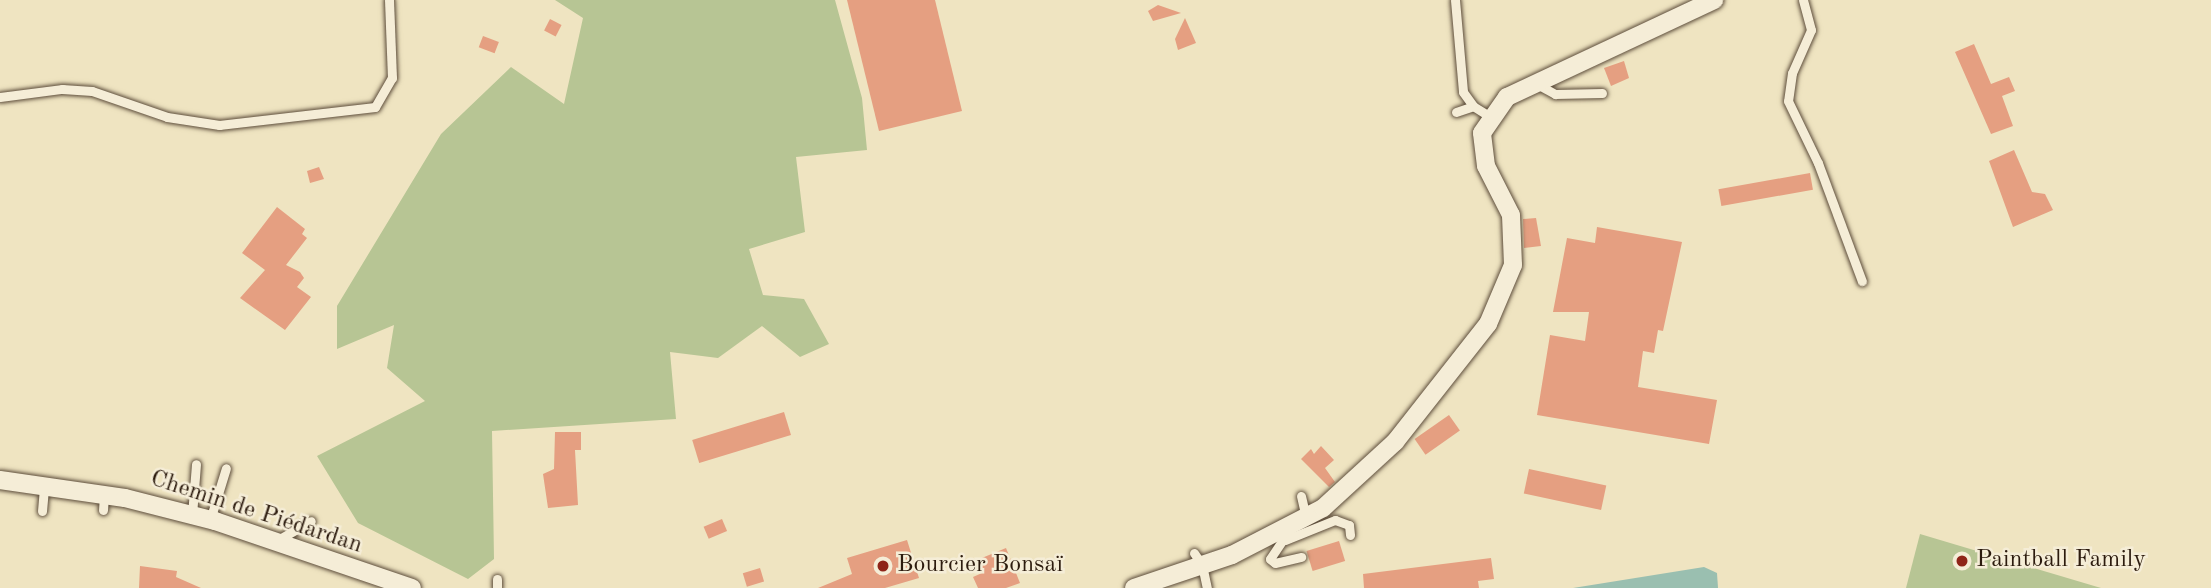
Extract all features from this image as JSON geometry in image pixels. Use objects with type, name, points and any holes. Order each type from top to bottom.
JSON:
[{"type":"street","points":[[1134,588],[1198,559],[1283,535],[1323,508],[1395,442],[1488,324],[1519,264],[1511,215],[1486,166],[1482,133],[1507,97],[1714,0]]},
{"type":"street","name":"Chemin de Piédardan","points":[[0,480],[44,486],[104,502],[191,515],[412,588]]},
{"type":"lane","points":[[0,97],[62,89],[92,91],[167,117],[219,125],[375,107],[392,78],[388,0]]},
{"type":"lane","points":[[1455,0],[1463,92],[1473,106],[1492,118]]},
{"type":"lane","points":[[1803,0],[1811,30],[1792,73],[1788,101],[1818,163],[1862,281]]},
{"type":"lane","points":[[1537,84],[1555,94],[1602,93]]},
{"type":"lane","points":[[1456,112],[1473,106]]},
{"type":"lane","points":[[191,515],[196,464]]},
{"type":"lane","points":[[210,520],[226,468]]},
{"type":"lane","points":[[42,512],[44,486]]},
{"type":"lane","points":[[1301,496],[1306,517]]},
{"type":"lane","points":[[1301,557],[1275,563],[1270,559],[1283,535],[1335,520],[1349,525],[1350,535]]},
{"type":"lane","points":[[275,542],[311,521]]},
{"type":"lane","points":[[1198,559],[1207,588]]},
{"type":"green space","points":[[555,0],[835,0],[862,98],[867,150],[796,157],[805,232],[749,249],[763,295],[804,299],[829,344],[800,357],[762,326],[718,358],[670,352],[676,419],[492,431],[494,559],[468,579],[358,523],[317,456],[425,401],[387,368],[394,325],[337,349],[337,306],[441,134],[511,67],[564,104],[583,18]]},
{"type":"green space","name":"Paintball Family","points":[[1920,534],[2101,588],[1906,588]]},
{"type":"shaded area","points":[[1704,567],[1717,573],[1718,588],[1573,588]]},
{"type":"building","points":[[847,0],[935,0],[962,111],[879,131]]},
{"type":"building","points":[[1158,5],[1181,13],[1153,21],[1148,11]]},
{"type":"building","points":[[1185,18],[1196,43],[1178,50],[1175,39]]},
{"type":"building","points":[[550,19],[562,25],[556,36],[544,31]]},
{"type":"building","points":[[483,36],[499,42],[495,53],[479,47]]},
{"type":"building","points":[[1974,44],[1991,84],[2009,77],[2015,91],[2002,96],[2013,126],[1991,134],[1955,52]]},
{"type":"building","points":[[1624,61],[1629,78],[1611,86],[1604,68]]},
{"type":"building","points":[[2014,150],[2032,192],[2045,194],[2053,210],[2013,227],[1989,161]]},
{"type":"building","points":[[319,167],[324,179],[310,183],[307,171]]},
{"type":"building","points":[[1810,173],[1813,190],[1721,206],[1718,189]]},
{"type":"building","points":[[277,207],[305,229],[302,234],[307,238],[286,265],[300,272],[304,278],[297,287],[311,297],[285,330],[240,298],[265,270],[242,253]]},
{"type":"building","points":[[1536,218],[1541,246],[1524,248],[1523,219]]},
{"type":"building","points":[[1597,227],[1682,242],[1663,331],[1658,330],[1654,353],[1643,351],[1638,387],[1717,400],[1709,444],[1537,415],[1550,335],[1585,341],[1589,312],[1553,312],[1567,238],[1595,243]]},
{"type":"building","points":[[784,412],[791,435],[699,463],[692,440]]},
{"type":"building","points":[[1449,415],[1460,431],[1425,455],[1415,439]]},
{"type":"building","points":[[555,432],[581,432],[581,450],[575,450],[578,505],[548,508],[543,474],[554,469]]},
{"type":"building","points":[[1321,446],[1334,460],[1325,468],[1335,482],[1329,487],[1301,459],[1311,449],[1314,454]]},
{"type":"building","points":[[1529,469],[1606,485],[1601,510],[1524,493]]},
{"type":"building","points":[[722,519],[727,531],[709,539],[704,527]]},
{"type":"building","name":"Bourcier Bonsaï","points":[[907,540],[919,578],[885,588],[818,588],[852,574],[847,558]]},
{"type":"building","points":[[1339,541],[1345,561],[1313,571],[1306,551]]},
{"type":"building","points":[[1006,548],[1020,583],[1006,588],[978,588],[973,577],[982,573],[977,560]]},
{"type":"building","points":[[1491,558],[1494,579],[1478,581],[1479,588],[1364,588],[1363,574]]},
{"type":"building","points":[[140,566],[177,571],[176,577],[201,588],[139,588]]},
{"type":"building","points":[[760,568],[764,581],[747,587],[743,573]]},
{"type":"place","name":"Paintball Family","points":[[1962,561]]},
{"type":"place","name":"Bourcier Bonsaï","points":[[883,566]]}]
